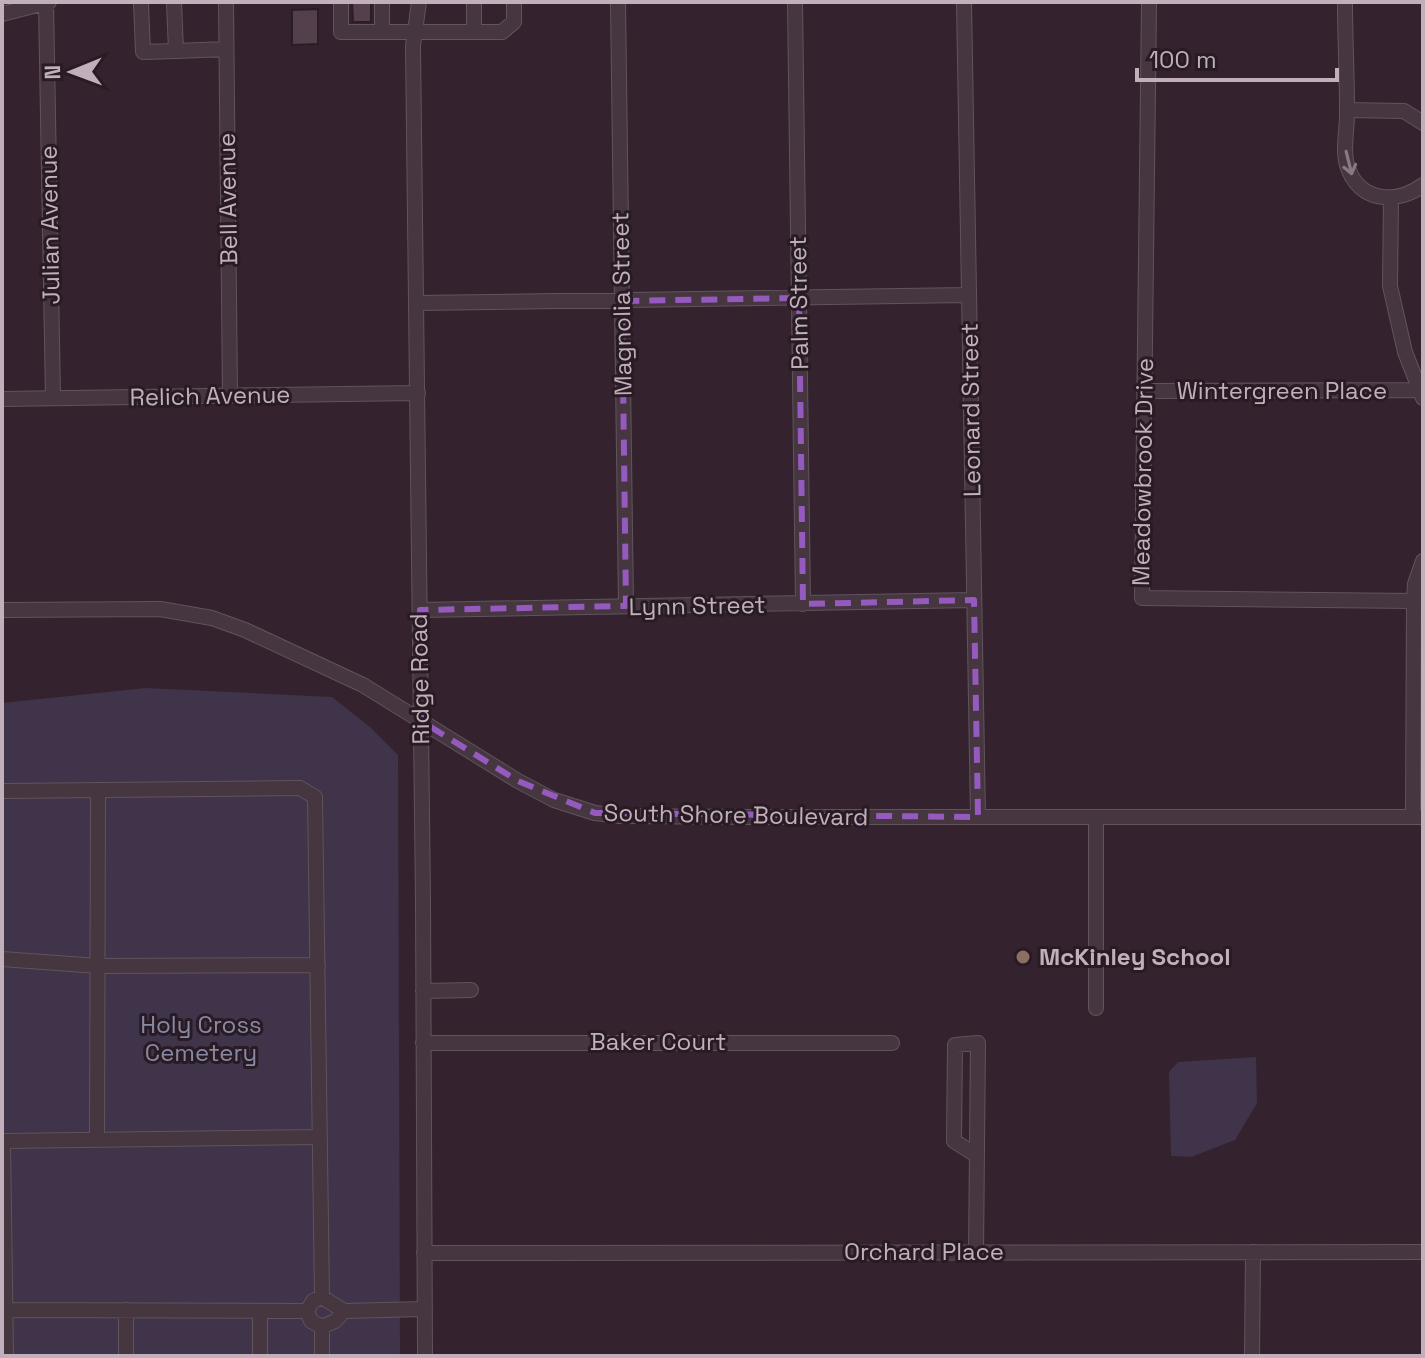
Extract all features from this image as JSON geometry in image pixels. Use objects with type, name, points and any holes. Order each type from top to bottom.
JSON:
[{"type":"street","points":[[2,14],[48,2]]},
{"type":"street","name":"Julian Avenue","points":[[48,2],[53,398]]},
{"type":"street","points":[[174,2],[176,51]]},
{"type":"street","name":"Bell Avenue","points":[[226,2],[230,396]]},
{"type":"street","points":[[341,2],[341,32],[495,27],[506,17],[506,2]]},
{"type":"street","points":[[382,2],[382,32]]},
{"type":"street","name":"Ridge Road","points":[[419,2],[413,46],[425,1356]]},
{"type":"street","points":[[474,2],[474,26]]},
{"type":"street","points":[[474,26],[502,32],[514,22],[514,2]]},
{"type":"street","name":"Magnolia Street","points":[[618,2],[626,606]]},
{"type":"street","name":"Palm Street","points":[[795,2],[803,604]]},
{"type":"street","name":"Leonard Street","points":[[964,2],[978,817]]},
{"type":"street","name":"Meadowbrook Drive","points":[[1149,2],[1142,598],[1414,601]]},
{"type":"street","points":[[1345,2],[1347,167],[1362,188],[1371,194],[1391,198],[1411,194],[1423,185]]},
{"type":"street","points":[[141,3],[143,52],[226,49]]},
{"type":"street","points":[[1347,110],[1404,111],[1423,123]]},
{"type":"street","points":[[1391,198],[1390,286],[1405,352],[1421,394]]},
{"type":"street","points":[[417,303],[969,295]]},
{"type":"street","name":"Wintergreen Place","points":[[1144,391],[1421,394]]},
{"type":"street","name":"Relich Avenue","points":[[2,399],[418,393]]},
{"type":"street","points":[[1418,817],[1414,601],[1415,584],[1423,561]]},
{"type":"street","name":"Lynn Street","points":[[420,610],[974,600]]},
{"type":"street","name":"South Shore Boulevard","points":[[2,610],[160,609],[212,618],[245,630],[363,685],[518,781],[554,800],[595,813],[620,816],[770,817],[1418,817]]},
{"type":"street","points":[[2,791],[300,788],[315,797],[322,1297]]},
{"type":"street","points":[[97,1140],[98,790]]},
{"type":"street","points":[[1096,817],[1096,1008]]},
{"type":"street","points":[[2,959],[98,966],[318,965]]},
{"type":"street","points":[[423,991],[471,990]]},
{"type":"street","name":"Baker Court","points":[[423,1043],[892,1043]]},
{"type":"street","points":[[976,1155],[954,1141],[955,1045],[978,1043],[976,1253]]},
{"type":"street","points":[[6,1356],[3,1141],[320,1137]]},
{"type":"street","points":[[1252,1356],[1253,1252]]},
{"type":"street","name":"Orchard Place","points":[[424,1253],[1423,1252]]},
{"type":"street","points":[[322,1297],[344,1311],[424,1309]]},
{"type":"street","points":[[307,1311],[313,1301],[322,1297]]},
{"type":"street","points":[[4,1310],[307,1311]]},
{"type":"street","points":[[126,1310],[126,1356]]},
{"type":"street","points":[[260,1311],[260,1356]]},
{"type":"street","points":[[307,1311],[311,1321],[322,1327]]},
{"type":"street","points":[[322,1327],[335,1321],[344,1311]]},
{"type":"street","points":[[322,1327],[322,1356]]},
{"type":"highlighted area","points":[[799,298],[803,604],[974,600],[978,817],[595,813],[518,781],[421,721],[420,610],[626,606],[622,301]]},
{"type":"green space","name":"Holy Cross Cemetery","points":[[146,688],[332,697],[370,727],[398,755],[400,1356],[2,1356],[2,703]]},
{"type":"green space","points":[[1256,1057],[1257,1103],[1235,1140],[1191,1157],[1171,1156],[1169,1072],[1178,1062]]},
{"type":"building","points":[[352,2],[371,2],[371,22],[353,22]]},
{"type":"building","points":[[318,9],[318,44],[292,45],[292,10]]},
{"type":"place","name":"McKinley School","points":[[1023,957]]}]
